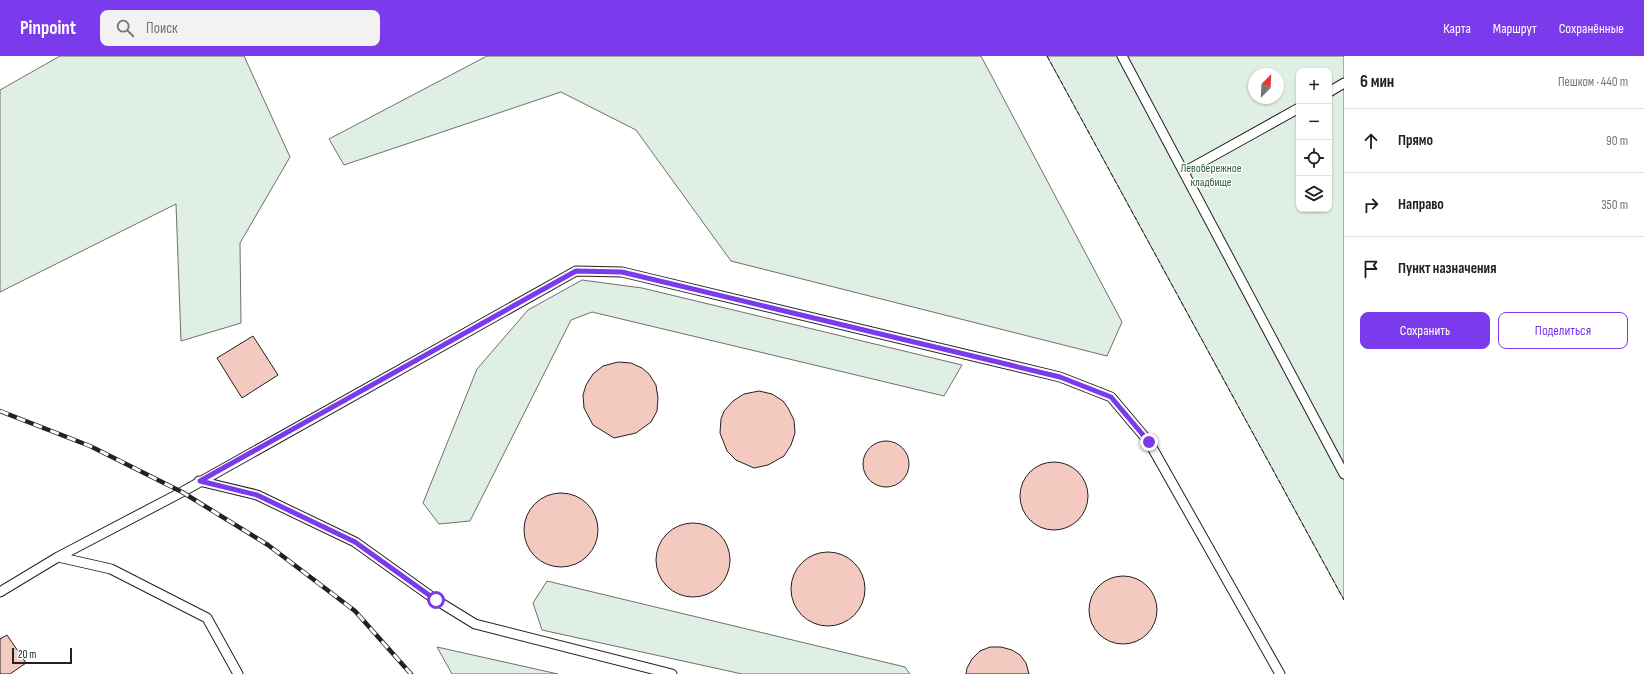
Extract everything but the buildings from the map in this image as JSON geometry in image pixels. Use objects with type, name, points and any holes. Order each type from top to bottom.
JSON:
[{"type":"lane","points":[[1122,56],[1344,474]]},
{"type":"lane","points":[[1332,90],[1344,84]]},
{"type":"lane","points":[[1184,172],[1296,110]]},
{"type":"lane","points":[[0,592],[58,557],[200,481],[576,271],[622,272],[1060,377],[1111,397],[1149,442],[1280,674]]},
{"type":"lane","points":[[200,481],[257,495],[355,542],[436,600],[475,624],[672,674]]},
{"type":"lane","points":[[58,557],[111,569],[207,618],[238,674]]},
{"type":"green space","points":[[60,56],[244,56],[290,157],[240,243],[241,323],[181,341],[176,204],[0,292],[0,90]]},
{"type":"green space","points":[[487,56],[981,56],[1122,322],[1107,356],[731,261],[636,130],[561,92],[344,165],[329,139]]},
{"type":"green space","name":"Левобережное кладбище","points":[[1047,56],[1344,56],[1344,600]]},
{"type":"green space","points":[[582,280],[642,288],[962,365],[944,396],[592,312],[571,320],[470,521],[439,524],[423,503],[477,369],[528,310]]},
{"type":"green space","points":[[547,581],[905,667],[910,674],[742,674],[542,630],[533,603]]},
{"type":"green space","points":[[437,647],[558,674],[452,674]]},
{"type":"railway","points":[[0,411],[90,446],[182,492],[268,545],[355,611],[411,674]]},
{"type":"fence","points":[[1047,56],[1344,600]]},
{"type":"route","points":[[436,600],[355,542],[257,495],[200,481],[576,271],[622,272],[1060,377],[1111,397],[1149,442]]}]
